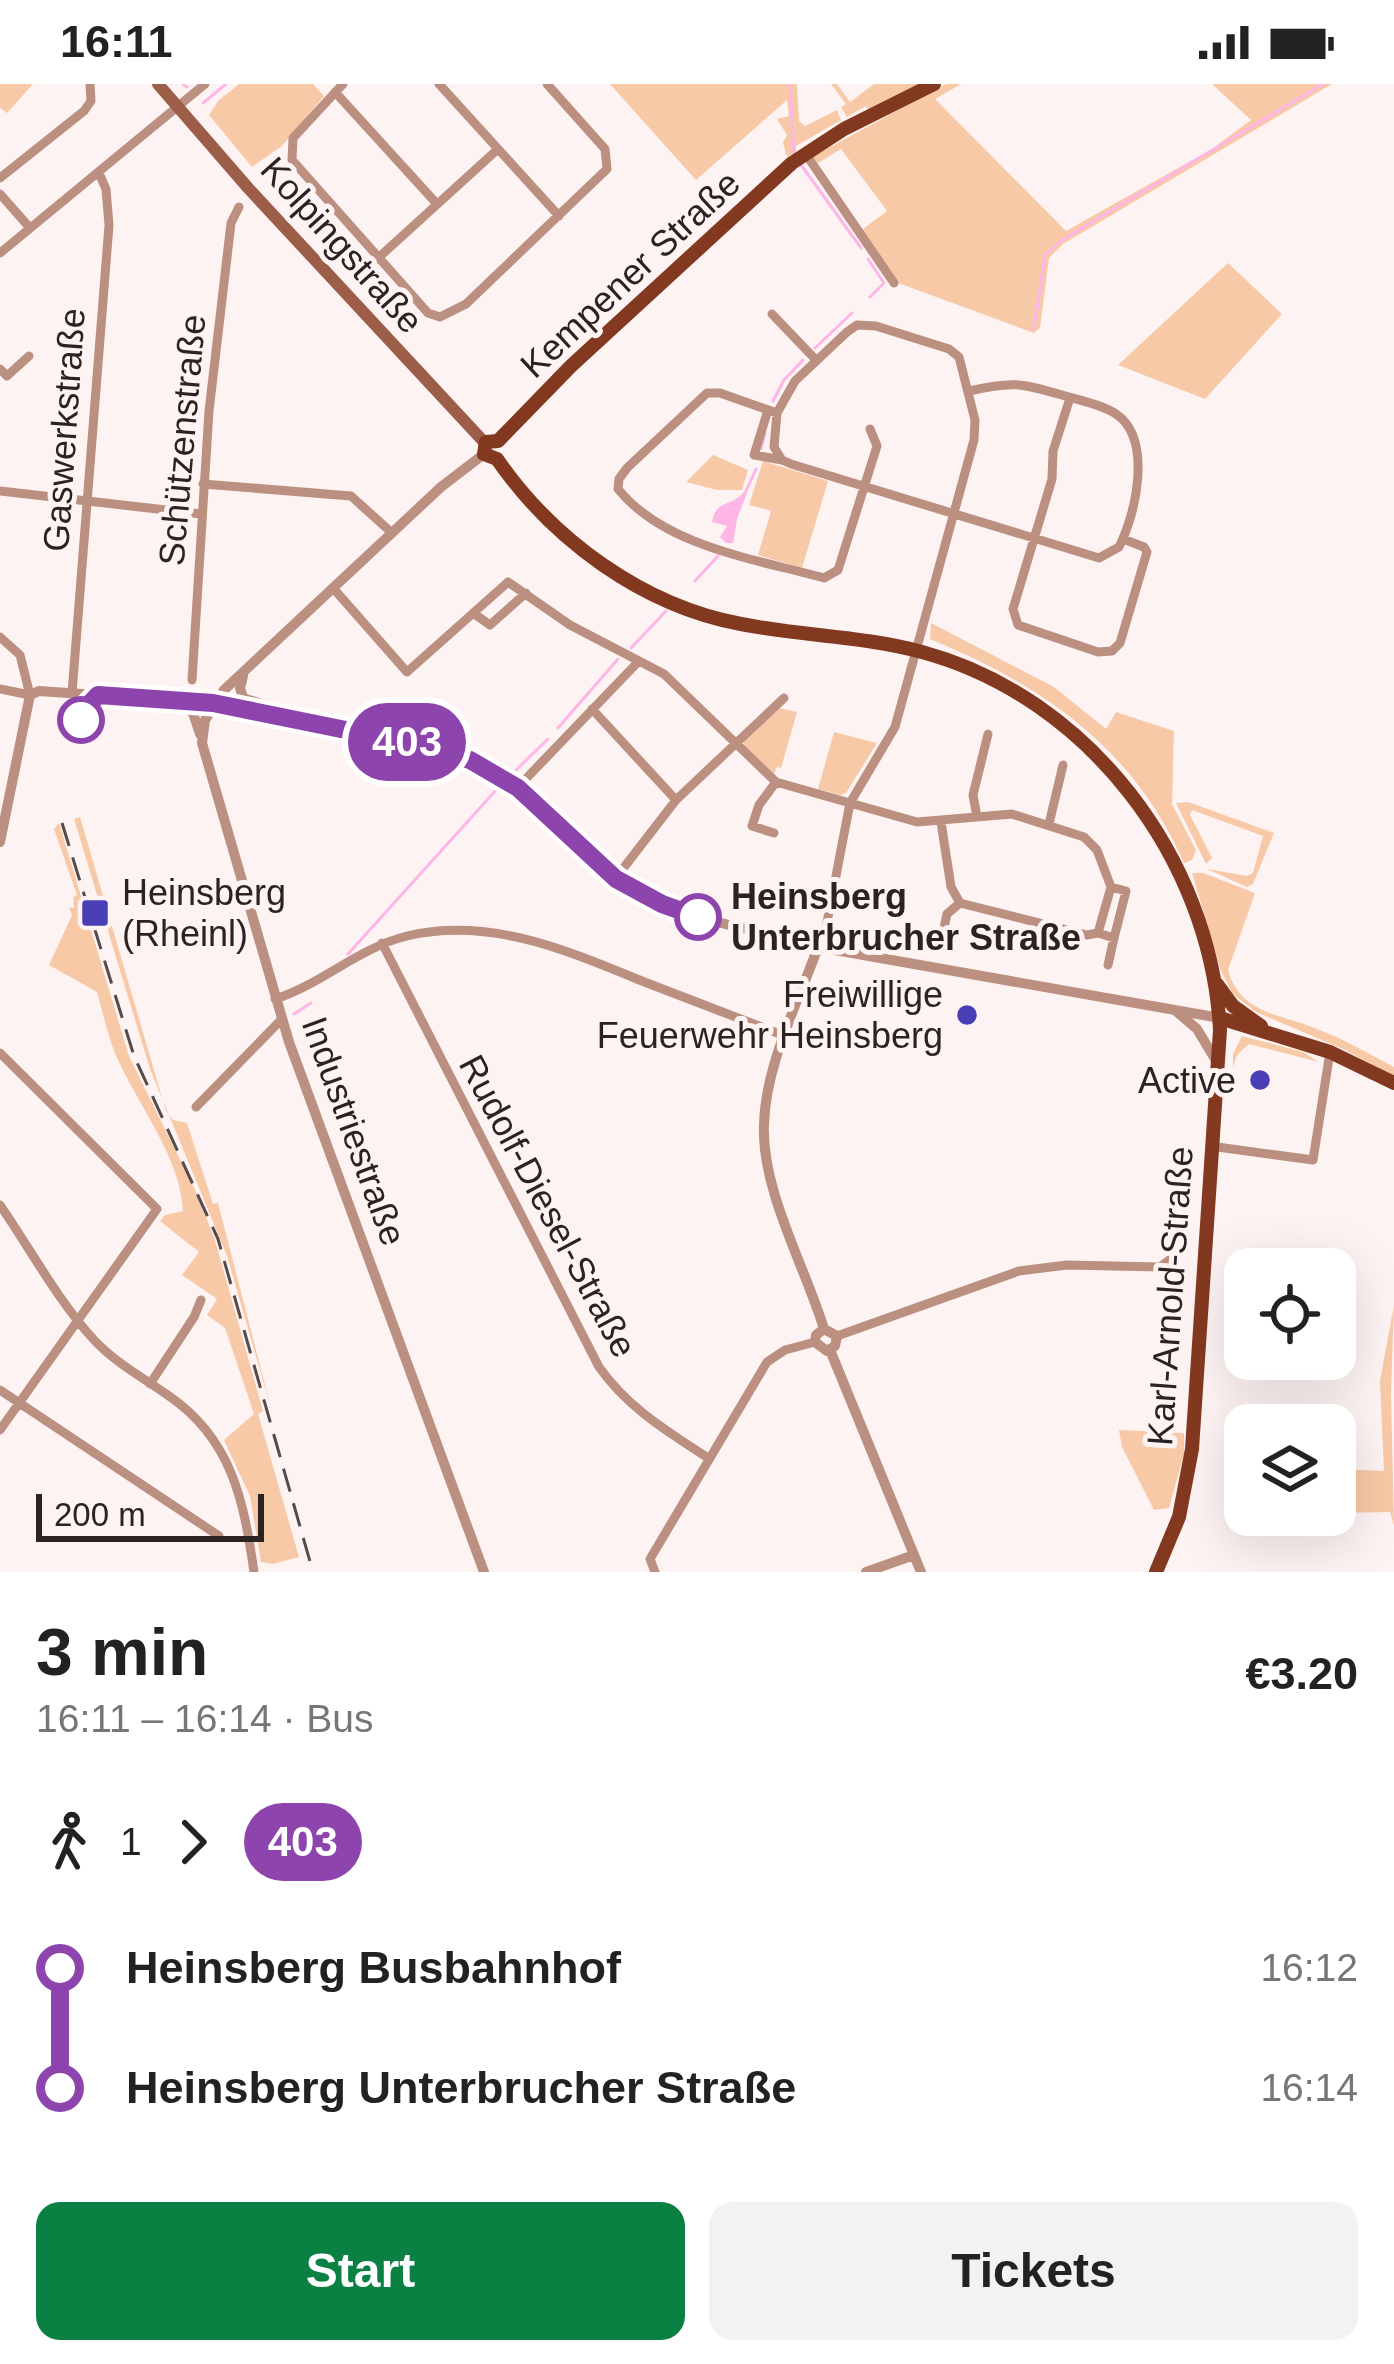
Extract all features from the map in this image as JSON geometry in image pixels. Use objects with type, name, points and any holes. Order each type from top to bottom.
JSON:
[{"type":"main road","name":"Kolpingstraße","points":[[158,84],[249,190],[491,449]]},
{"type":"main road","name":"Kempener Straße","points":[[491,449],[572,366],[791,163],[934,84]]},
{"type":"main road","name":"Karl-Arnold-Straße","points":[[491,449],[536,506],[590,556],[679,608],[739,624],[918,650],[979,671],[1027,697],[1070,730],[1124,783],[1179,872],[1212,974],[1220,1018],[1192,1449],[1179,1517],[1156,1572]]},
{"type":"main road","points":[[1212,974],[1233,1006],[1270,1032]]},
{"type":"main road","points":[[1220,1018],[1330,1052],[1394,1083]]},
{"type":"street","points":[[0,178],[84,111],[91,101],[90,84]]},
{"type":"street","points":[[0,253],[206,84]]},
{"type":"street","points":[[437,204],[339,88],[293,138],[292,160],[376,259],[428,314],[447,316],[466,304],[602,176],[608,159],[599,141],[547,84]]},
{"type":"street","points":[[446,86],[559,216]]},
{"type":"street","points":[[376,259],[498,149]]},
{"type":"street","points":[[807,152],[894,283]]},
{"type":"street","name":"Gaswerkstraße","points":[[72,689],[109,225],[106,189],[99,173]]},
{"type":"street","points":[[0,194],[30,228]]},
{"type":"street","name":"Schützenstraße","points":[[192,680],[203,484],[231,224],[239,207]]},
{"type":"street","points":[[772,314],[816,360]]},
{"type":"street","points":[[748,471],[773,412],[795,381],[856,325],[876,326],[949,349],[959,357],[969,391],[974,440],[895,727],[850,803],[825,933]]},
{"type":"street","points":[[0,369],[7,376],[29,356]]},
{"type":"street","points":[[754,454],[1100,558],[1112,553],[1123,539],[1139,482],[1129,428],[1111,411],[1012,381],[969,391]]},
{"type":"street","points":[[773,412],[720,393],[706,393],[627,468],[618,488],[685,536],[824,578],[838,570],[877,446],[870,429]]},
{"type":"street","points":[[1070,398],[1012,618],[1027,629],[1106,653],[1120,643],[1147,552],[1123,539]]},
{"type":"street","points":[[773,412],[775,448],[782,460]]},
{"type":"street","name":"Kempener Straße","points":[[213,703],[462,469],[491,449]]},
{"type":"street","points":[[203,484],[351,496],[392,533]]},
{"type":"street","points":[[0,491],[201,514]]},
{"type":"street","points":[[332,588],[407,672],[508,582],[570,625],[676,683],[776,782],[916,822],[1012,814],[1091,842],[1112,887],[1098,933]]},
{"type":"street","points":[[473,613],[490,625],[526,593]]},
{"type":"street","points":[[0,637],[20,655],[30,695],[0,842]]},
{"type":"street","points":[[518,788],[639,661]]},
{"type":"street","points":[[245,670],[239,688],[249,703],[470,760],[518,788],[616,879],[662,904],[818,947],[1220,1018]]},
{"type":"street","points":[[0,689],[30,695],[72,689],[213,703],[314,722]]},
{"type":"street","points":[[616,879],[676,800],[784,698]]},
{"type":"street","name":"Industriestraße","points":[[177,700],[195,717],[281,1020],[484,1572]]},
{"type":"street","points":[[202,743],[213,703]]},
{"type":"street","points":[[592,709],[676,800]]},
{"type":"street","points":[[976,817],[974,795],[988,734]]},
{"type":"street","points":[[1049,824],[1063,765]]},
{"type":"street","points":[[774,833],[752,826],[759,805],[776,782]]},
{"type":"street","points":[[941,822],[951,887],[960,903],[1114,938]]},
{"type":"street","points":[[1108,965],[1126,891],[1112,887]]},
{"type":"street","points":[[942,938],[947,914],[960,903]]},
{"type":"street","points":[[275,999],[382,943],[429,932],[473,929],[525,938],[785,1036]]},
{"type":"street","name":"Rudolf-Diesel-Straße","points":[[382,943],[599,1367],[624,1399],[708,1458]]},
{"type":"street","points":[[818,947],[766,1101],[765,1147],[824,1329],[836,1336],[1019,1271],[1107,1264],[1160,1267],[1175,1256],[1184,1224]]},
{"type":"street","points":[[1173,1009],[1197,1029],[1218,1064]]},
{"type":"street","points":[[196,1107],[281,1020]]},
{"type":"street","points":[[1210,1146],[1313,1160],[1330,1052]]},
{"type":"street","points":[[0,1053],[157,1209],[0,1430]]},
{"type":"street","points":[[0,1205],[76,1319],[114,1359],[191,1413],[222,1451],[242,1499],[254,1572]]},
{"type":"street","points":[[150,1384],[201,1300]]},
{"type":"street","points":[[824,1329],[815,1342],[830,1350]]},
{"type":"street","points":[[830,1350],[837,1343],[836,1336]]},
{"type":"street","points":[[655,1572],[650,1559],[767,1362],[785,1350],[815,1342]]},
{"type":"street","points":[[830,1350],[921,1572]]},
{"type":"street","points":[[0,1390],[219,1536]]},
{"type":"street","points":[[866,1572],[914,1555]]},
{"type":"shaded area","points":[[0,84],[33,84],[7,113],[0,108]]},
{"type":"shaded area","points":[[239,84],[313,84],[324,96],[282,146],[252,167],[209,115]]},
{"type":"shaded area","points":[[610,84],[797,84],[799,121],[805,126],[837,110],[841,120],[796,146],[796,152],[787,157],[783,143],[787,135],[777,119],[789,116],[787,100],[696,180]]},
{"type":"shaded area","points":[[831,84],[837,84],[850,102],[874,84],[921,84],[847,117],[841,107],[846,104]]},
{"type":"shaded area","points":[[946,84],[961,84],[935,99],[1066,231],[1212,149],[1251,120],[1212,84],[1332,84],[1063,244],[1049,258],[1040,328],[1034,333],[898,283],[859,232],[887,211],[841,149],[818,163],[812,157]]},
{"type":"shaded area","points":[[1228,263],[1282,314],[1205,399],[1118,365]]},
{"type":"shaded area","points":[[713,455],[748,470],[742,490],[686,482]]},
{"type":"shaded area","points":[[763,461],[828,481],[802,568],[758,555],[771,511],[749,505]]},
{"type":"shaded area","points":[[744,492],[733,543],[726,543],[720,537],[727,526],[712,522],[714,515]]},
{"type":"shaded area","points":[[931,623],[1054,687],[1106,729],[1116,712],[1174,731],[1172,804],[1196,850],[1192,860],[1184,863],[1139,786],[1080,725],[1010,678],[930,639]]},
{"type":"shaded area","points":[[779,708],[797,712],[781,768],[774,774],[744,748],[744,742]]},
{"type":"shaded area","points":[[834,732],[877,743],[846,793],[840,795],[818,789]]},
{"type":"shaded area","points":[[1188,802],[1274,833],[1253,884],[1247,887],[1207,869],[1253,873],[1263,836],[1192,810],[1190,815],[1212,858],[1206,864],[1176,803]]},
{"type":"shaded area","points":[[80,817],[163,1100],[74,819]]},
{"type":"shaded area","points":[[59,823],[129,1056],[215,1240],[299,1557],[261,1562],[250,1496],[224,1440],[254,1414],[225,1328],[207,1315],[217,1299],[182,1275],[199,1252],[160,1221],[183,1211],[175,1172],[116,1056],[97,992],[49,965],[77,895],[54,829]]},
{"type":"shaded area","points":[[1192,873],[1255,893],[1228,970],[1242,996],[1264,1010],[1366,1052],[1394,1067],[1394,1076],[1256,1012],[1233,994],[1221,971]]},
{"type":"shaded area","points":[[1242,1036],[1303,1052],[1319,1062],[1249,1044],[1233,1067],[1233,1054]]},
{"type":"shaded area","points":[[169,1115],[187,1123],[213,1204],[218,1203],[271,1408],[227,1256]]},
{"type":"shaded area","points":[[1394,1305],[1394,1526],[1390,1512],[1356,1513],[1356,1470],[1384,1471],[1380,1381]]},
{"type":"shaded area","points":[[1119,1430],[1184,1433],[1184,1454],[1169,1508],[1154,1510],[1122,1447]]},
{"type":"waterway","points":[[183,84],[187,87]]},
{"type":"waterway","points":[[203,103],[226,84]]},
{"type":"waterway","points":[[790,84],[794,154]]},
{"type":"waterway","points":[[1034,329],[1045,255],[1062,240],[1323,84]]},
{"type":"waterway","points":[[799,162],[861,248]]},
{"type":"waterway","points":[[868,259],[884,283],[870,297]]},
{"type":"waterway","points":[[815,348],[852,313]]},
{"type":"waterway","points":[[773,401],[803,360]]},
{"type":"waterway","points":[[761,449],[765,434]]},
{"type":"waterway","points":[[746,491],[756,469]]},
{"type":"waterway","points":[[695,581],[718,556]]},
{"type":"waterway","points":[[631,648],[666,611]]},
{"type":"waterway","points":[[558,728],[618,659]]},
{"type":"waterway","points":[[516,770],[548,739]]},
{"type":"waterway","points":[[348,954],[497,789]]},
{"type":"waterway","points":[[294,1014],[311,1003]]},
{"type":"railway","points":[[62,823],[134,1056],[218,1239],[313,1572]]},
{"type":"bus line","name":"403","points":[[81,720],[81,713],[98,695],[201,701],[353,730],[470,760],[518,788],[616,879],[635,892],[698,917]]},
{"type":"place","name":"Heinsberg (Rheinl)","points":[[95,913]]},
{"type":"place","name":"Heinsberg Unterbrucher Straße","points":[[698,917]]},
{"type":"place","name":"Freiwillige Feuerwehr Heinsberg","points":[[967,1015]]},
{"type":"place","name":"Active","points":[[1260,1080]]}]
